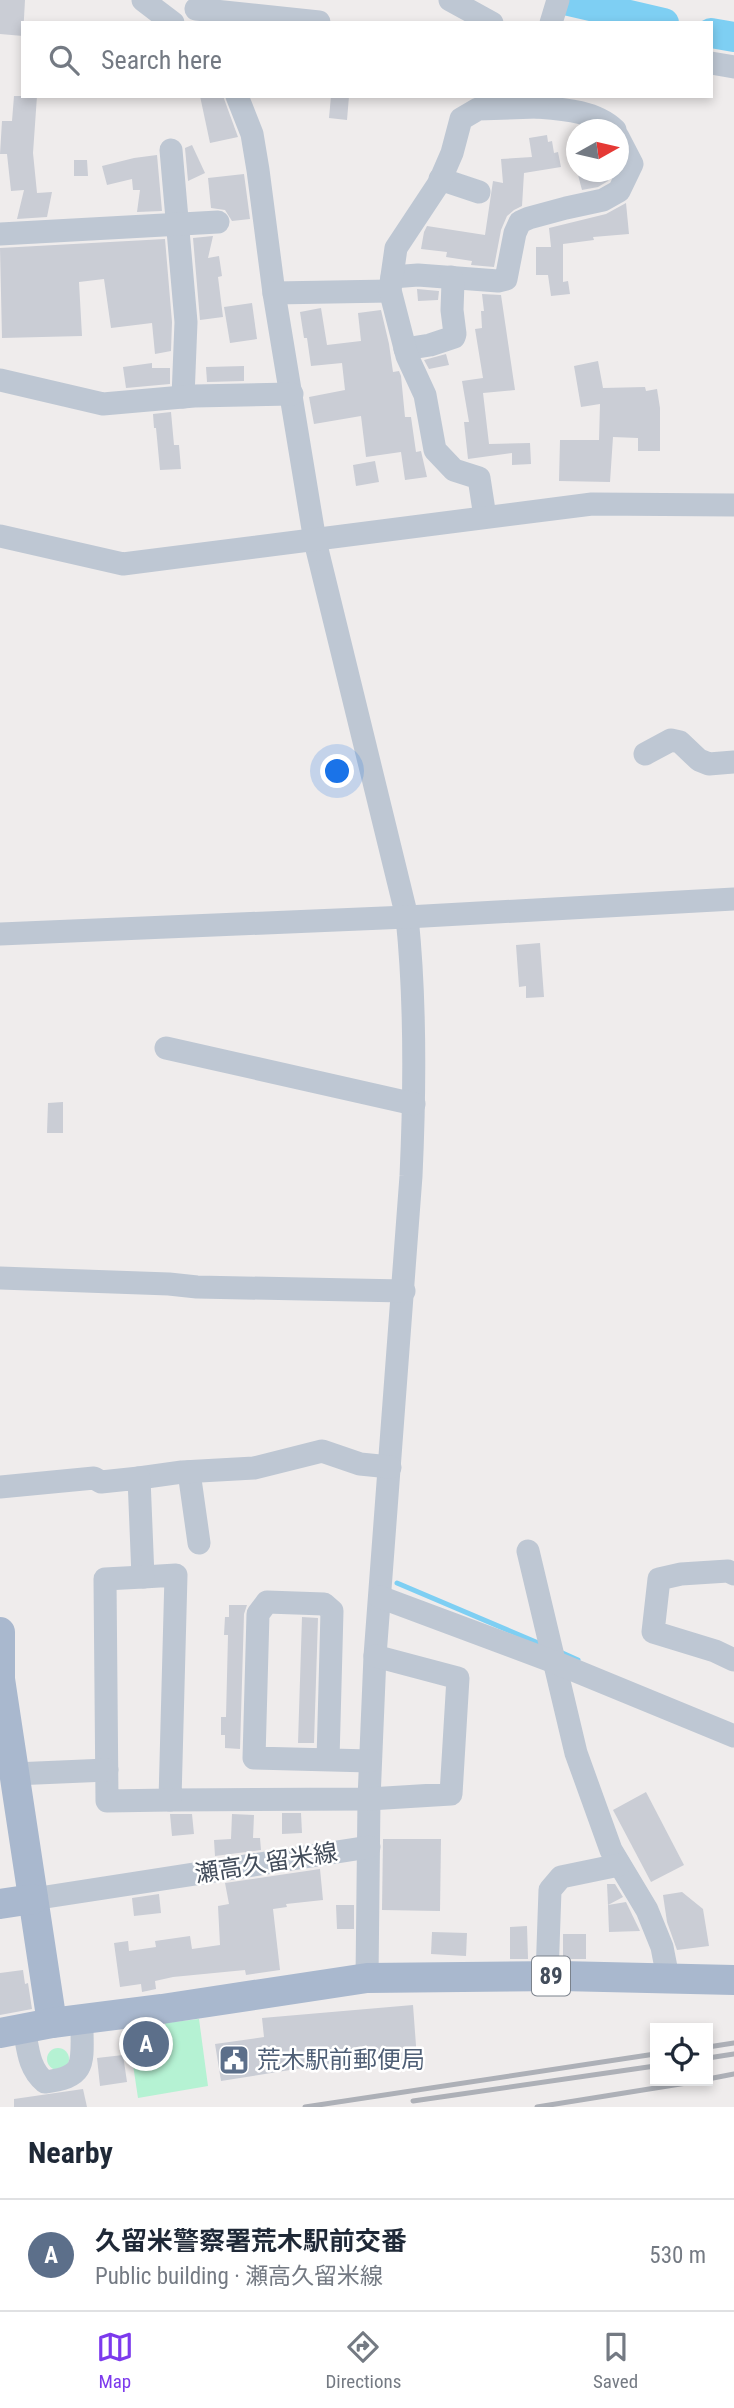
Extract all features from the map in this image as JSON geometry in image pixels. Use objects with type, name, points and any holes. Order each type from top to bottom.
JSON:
[{"type":"main road","points":[[0,1632],[0,1679],[9,1771],[33,1899],[25,2028]]},
{"type":"main road","name":"瀬高久留米線","points":[[0,1904],[33,1899]]},
{"type":"main road","name":"89","points":[[25,2028],[367,1978],[547,1976],[734,1980]]},
{"type":"street","points":[[143,0],[170,21]]},
{"type":"street","points":[[450,0],[488,21]]},
{"type":"street","points":[[552,21],[558,0]]},
{"type":"street","points":[[196,11],[308,21]]},
{"type":"street","points":[[713,64],[734,67]]},
{"type":"street","points":[[238,98],[252,134],[274,293],[315,541],[407,917],[412,965],[415,1104],[404,1291],[375,1656],[369,1847]]},
{"type":"street","points":[[485,517],[479,478],[454,470],[435,450],[425,395],[405,349],[391,284],[396,248],[440,179],[452,153],[461,119],[478,108],[538,102],[596,119]]},
{"type":"street","points":[[172,150],[186,322],[183,397]]},
{"type":"street","points":[[440,179],[478,192]]},
{"type":"street","points":[[274,293],[391,284],[418,275],[498,281],[506,279],[515,233],[520,222],[603,200],[619,191],[623,182]]},
{"type":"street","points":[[0,234],[218,222]]},
{"type":"street","points":[[405,349],[451,339],[456,334],[451,277]]},
{"type":"street","points":[[0,380],[103,404],[183,397],[292,394]]},
{"type":"street","points":[[0,536],[123,564],[592,504],[734,505]]},
{"type":"street","points":[[645,754],[671,740],[680,742],[699,760],[709,764],[734,762]]},
{"type":"street","points":[[0,934],[407,917],[734,899]]},
{"type":"street","points":[[166,1048],[415,1104]]},
{"type":"street","points":[[0,1278],[197,1287],[404,1291]]},
{"type":"street","points":[[0,1487],[94,1478],[101,1482],[254,1468],[322,1451],[360,1464],[390,1467]]},
{"type":"street","points":[[183,1473],[198,1543]]},
{"type":"street","points":[[139,1478],[143,1577]]},
{"type":"street","points":[[528,1551],[576,1753],[611,1850],[647,1910],[662,1947],[668,1978]]},
{"type":"street","points":[[734,1574],[728,1571],[681,1574],[659,1579],[653,1632],[715,1651],[734,1660]]},
{"type":"street","points":[[170,1800],[176,1575],[105,1578],[107,1801],[369,1799],[451,1794],[458,1678],[375,1656]]},
{"type":"street","points":[[380,1597],[554,1662],[734,1736]]},
{"type":"street","points":[[328,1760],[332,1611],[324,1604],[267,1602],[258,1614],[254,1758],[328,1760],[370,1761]]},
{"type":"street","points":[[9,1771],[107,1770]]},
{"type":"street","name":"瀬高久留米線","points":[[33,1899],[369,1847],[367,1978]]},
{"type":"street","points":[[547,1976],[550,1890],[561,1877],[619,1865]]},
{"type":"street","points":[[25,2028],[30,2063],[36,2075],[45,2082],[73,2075],[80,2067],[83,2055],[82,2032]]},
{"type":"green space","points":[[199,2019],[208,2086],[138,2098],[132,2058],[169,2052],[165,2023]]},
{"type":"green space","points":[[58,2048],[66,2051],[69,2059],[66,2067],[58,2070],[50,2067],[47,2059],[50,2051]]},
{"type":"building","points":[[0,0],[25,0],[21,36],[0,34]]},
{"type":"building","points":[[14,96],[37,98],[33,153],[37,193],[52,192],[47,217],[17,219],[24,190],[11,191],[7,154],[0,154],[2,121],[12,121]]},
{"type":"building","points":[[200,98],[224,98],[238,137],[210,143]]},
{"type":"building","points":[[331,98],[349,98],[347,120],[329,118]]},
{"type":"building","points":[[547,135],[548,142],[552,141],[554,153],[558,152],[561,167],[524,173],[522,206],[507,216],[501,230],[494,267],[471,265],[472,261],[446,257],[447,252],[421,249],[427,226],[485,235],[493,181],[503,183],[501,159],[532,157],[529,138]]},
{"type":"building","points":[[192,145],[205,173],[188,181],[185,148]]},
{"type":"building","points":[[157,155],[162,211],[137,212],[140,190],[133,190],[132,179],[107,185],[102,166]]},
{"type":"building","points":[[74,160],[87,160],[88,176],[74,176]]},
{"type":"building","points":[[244,174],[250,219],[232,221],[225,210],[211,208],[208,178]]},
{"type":"building","points":[[580,182],[606,182],[598,187],[582,190]]},
{"type":"building","points":[[626,203],[629,234],[593,237],[594,240],[563,244],[563,282],[568,281],[570,294],[551,296],[548,275],[536,275],[536,247],[551,247],[549,228],[606,214]]},
{"type":"building","points":[[213,236],[208,258],[219,256],[222,276],[218,277],[223,317],[200,320],[193,238]]},
{"type":"building","points":[[165,239],[172,322],[171,351],[155,354],[152,323],[111,328],[104,279],[79,282],[82,336],[2,338],[0,248]]},
{"type":"building","points":[[417,289],[439,291],[438,300],[418,301]]},
{"type":"building","points":[[482,294],[501,295],[515,390],[483,393],[489,444],[530,443],[531,464],[512,465],[512,453],[468,459],[464,422],[469,422],[462,381],[483,378],[475,329],[482,328]]},
{"type":"building","points":[[252,303],[257,339],[230,343],[224,307]]},
{"type":"building","points":[[321,308],[327,345],[361,341],[358,313],[381,310],[393,372],[399,371],[401,376],[405,417],[411,417],[416,452],[421,451],[427,477],[405,480],[401,452],[366,457],[361,416],[314,424],[309,397],[345,390],[342,363],[311,366],[300,312]]},
{"type":"building","points":[[446,354],[449,365],[429,369],[424,360]]},
{"type":"building","points":[[598,361],[603,388],[645,387],[646,391],[657,389],[660,451],[638,451],[638,438],[613,437],[610,482],[559,481],[560,440],[599,440],[600,404],[581,407],[574,366]]},
{"type":"building","points":[[152,363],[152,368],[170,368],[170,384],[126,388],[123,367]]},
{"type":"building","points":[[244,366],[244,381],[207,382],[206,367]]},
{"type":"building","points":[[171,412],[174,445],[179,445],[181,469],[160,470],[153,414]]},
{"type":"building","points":[[375,461],[379,482],[356,486],[353,465]]},
{"type":"building","points":[[540,943],[544,997],[526,998],[526,986],[519,987],[516,945]]},
{"type":"building","points":[[63,1102],[63,1133],[47,1133],[48,1103]]},
{"type":"building","points":[[229,1605],[247,1605],[244,1614],[240,1749],[225,1748],[225,1735],[221,1735],[221,1717],[226,1717],[228,1635],[224,1635]]},
{"type":"building","points":[[302,1617],[318,1618],[314,1743],[298,1743]]},
{"type":"building","points":[[646,1792],[684,1865],[651,1882],[613,1810]]},
{"type":"building","points":[[282,1813],[301,1813],[302,1833],[282,1834]]},
{"type":"building","points":[[170,1814],[192,1814],[194,1834],[172,1836]]},
{"type":"building","points":[[232,1814],[254,1815],[253,1838],[260,1838],[261,1850],[215,1856],[214,1840],[231,1839]]},
{"type":"building","points":[[383,1839],[441,1839],[440,1911],[382,1910]]},
{"type":"building","points":[[320,1869],[323,1900],[286,1904],[287,1907],[273,1909],[280,1970],[246,1975],[245,1970],[173,1977],[155,1981],[156,1989],[142,1992],[141,1984],[120,1987],[114,1943],[128,1941],[129,1951],[156,1947],[155,1941],[190,1936],[192,1949],[220,1945],[218,1906],[229,1904],[225,1883]]},
{"type":"building","points":[[607,1884],[615,1884],[623,1897],[608,1905]]},
{"type":"building","points":[[682,1892],[703,1909],[709,1946],[677,1950],[667,1922],[663,1895]]},
{"type":"building","points":[[159,1894],[161,1913],[134,1916],[132,1898]]},
{"type":"building","points":[[626,1902],[640,1931],[609,1932],[608,1905]]},
{"type":"building","points":[[336,1905],[354,1905],[354,1929],[337,1929]]},
{"type":"building","points":[[527,1926],[528,1959],[510,1959],[510,1927]]},
{"type":"building","points":[[432,1932],[467,1933],[466,1956],[431,1954]]},
{"type":"building","points":[[563,1934],[586,1934],[586,1959],[563,1959]]},
{"type":"building","points":[[23,1970],[32,2009],[0,2015],[0,1973]]},
{"type":"building","points":[[413,2005],[417,2059],[377,2062],[377,2056],[221,2081],[215,2044],[264,2037],[262,2018]]},
{"type":"building","points":[[155,2034],[157,2052],[137,2054],[135,2037]]},
{"type":"building","points":[[123,2055],[127,2082],[100,2086],[97,2058]]},
{"type":"building","points":[[83,2089],[87,2107],[14,2107],[14,2099]]},
{"type":"waterway","points":[[564,0],[655,21]]},
{"type":"waterway","points":[[713,33],[734,37]]},
{"type":"waterway","points":[[397,1583],[543,1645]]},
{"type":"waterway","points":[[558,1651],[578,1660]]},
{"type":"railway","points":[[713,2046],[734,2043]]},
{"type":"railway","points":[[713,2057],[734,2054]]},
{"type":"railway","points":[[305,2107],[650,2055]]},
{"type":"railway","points":[[413,2101],[650,2067]]},
{"type":"railway","points":[[713,2078],[734,2074]]},
{"type":"railway","points":[[537,2107],[668,2086]]},
{"type":"place","name":"久留米警察署荒木駅前交番","points":[[146,2044]]},
{"type":"place","name":"荒木駅前郵便局","points":[[234,2060]]}]
